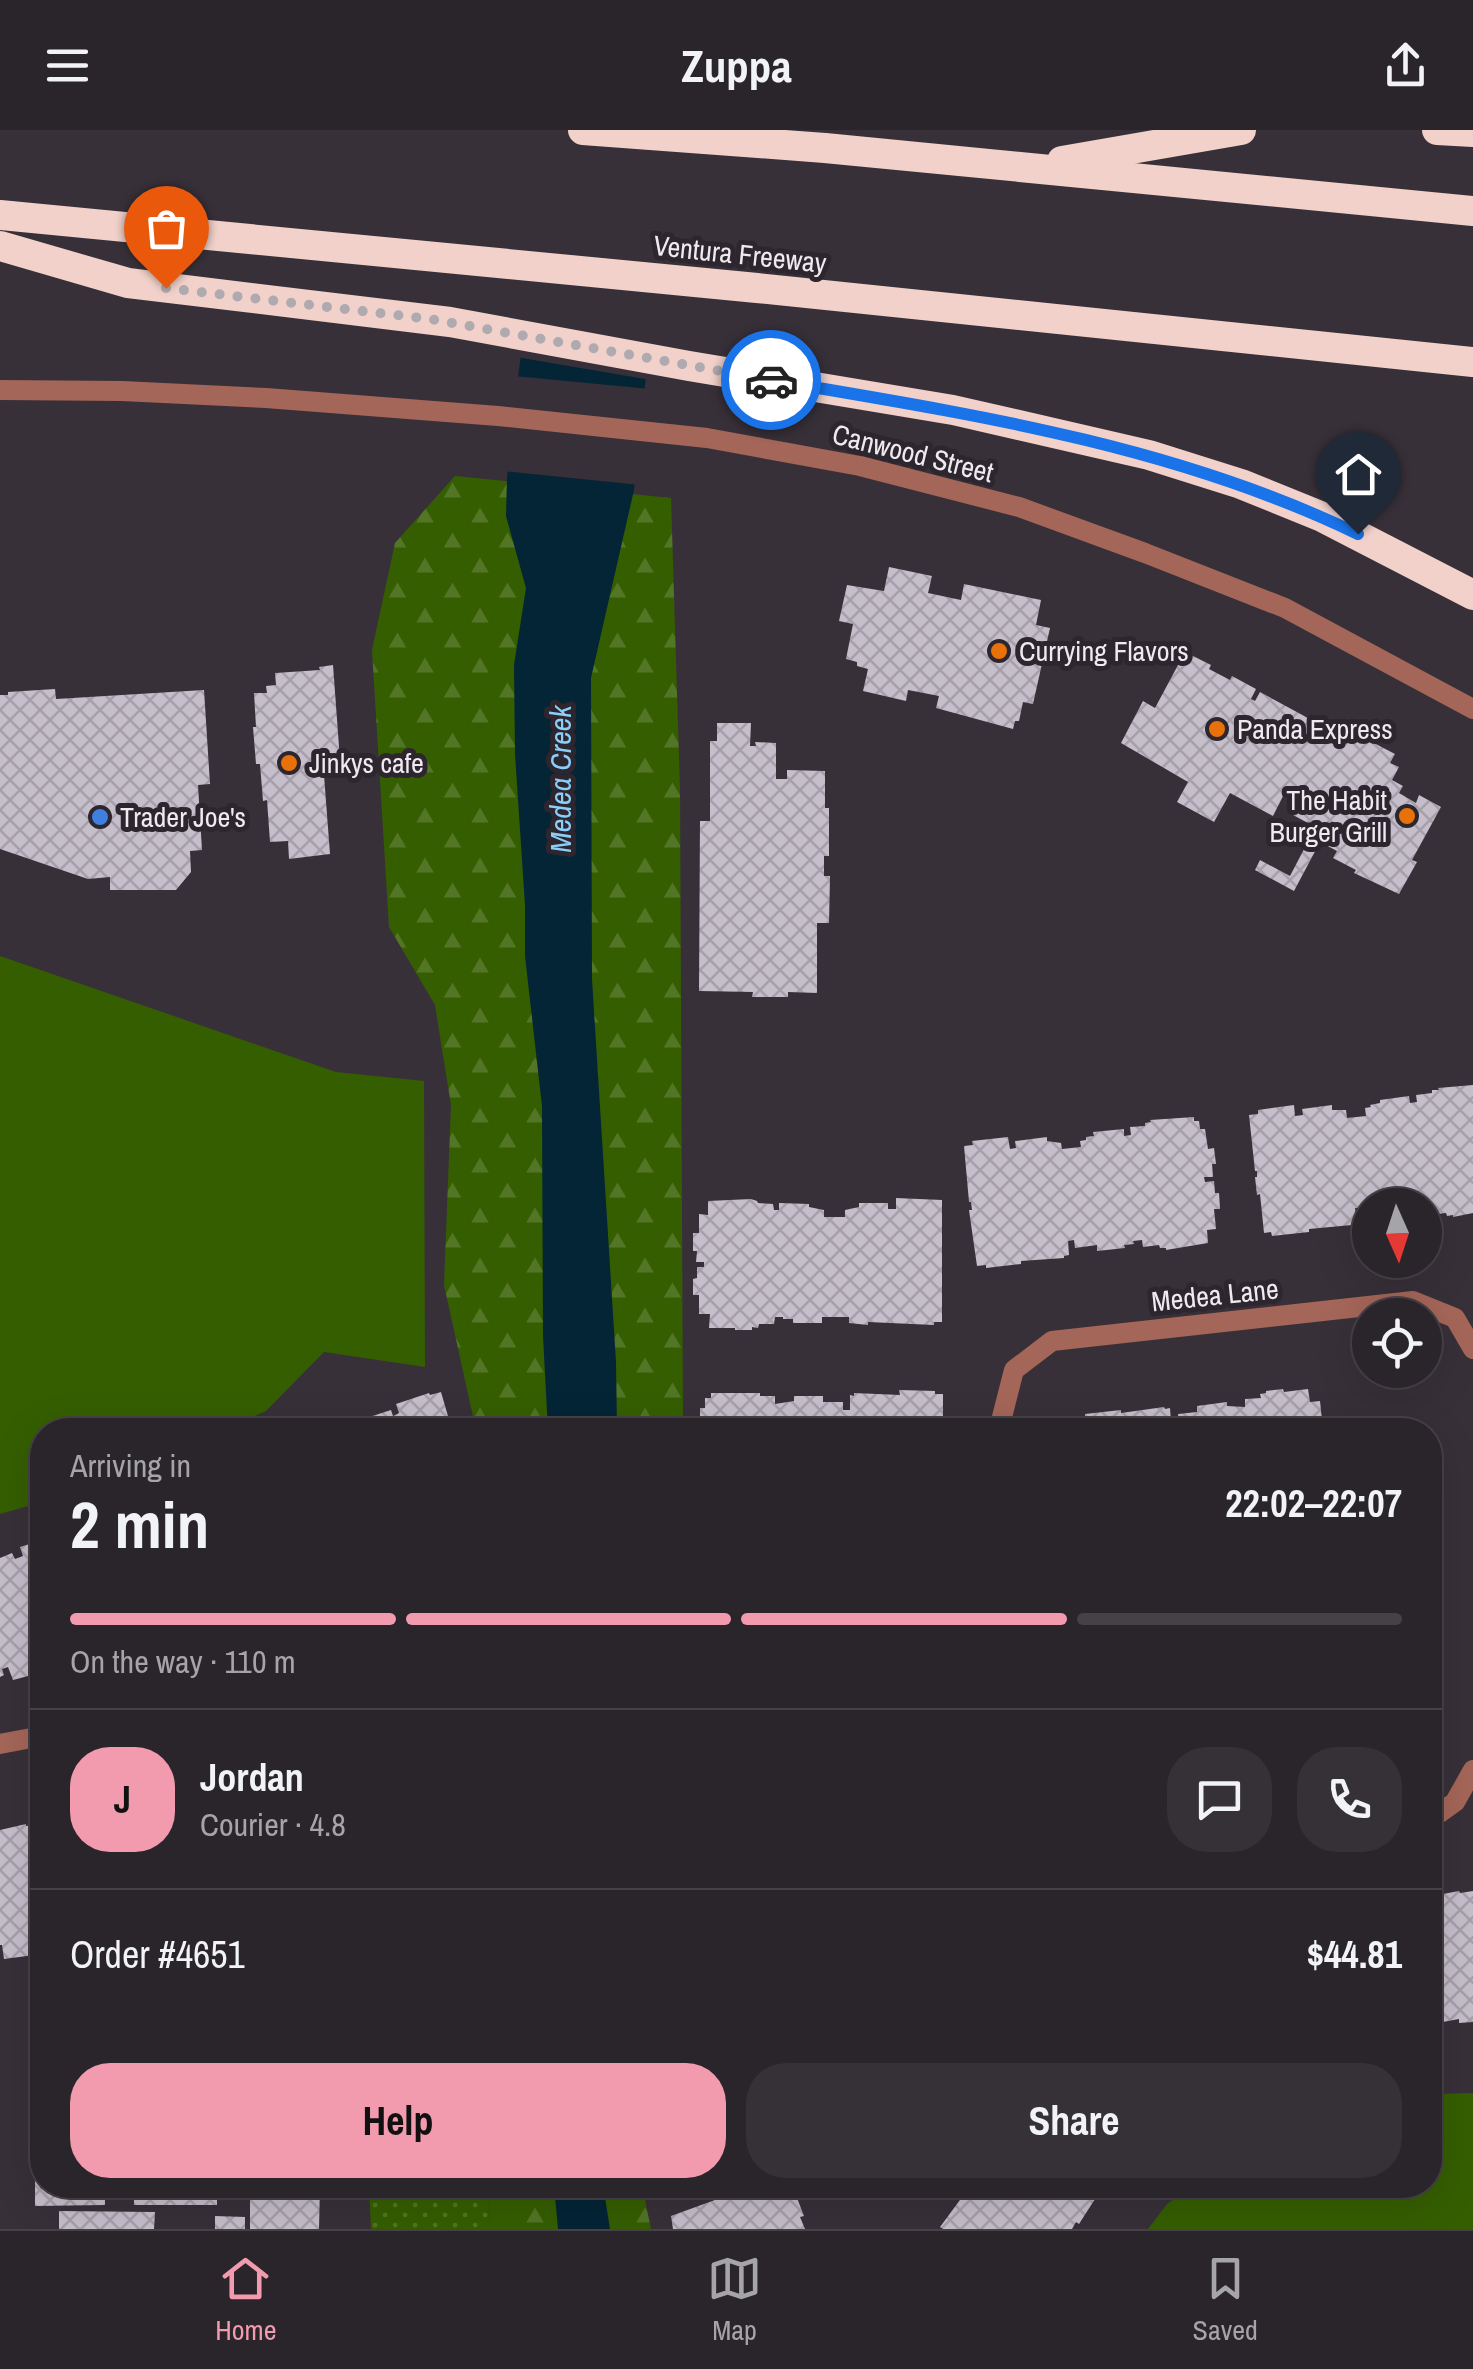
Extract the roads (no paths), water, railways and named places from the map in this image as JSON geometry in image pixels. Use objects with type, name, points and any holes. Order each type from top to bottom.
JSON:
[{"type":"highway","points":[[583,130],[825,148],[1473,211]]},
{"type":"highway","points":[[1025,168],[1241,130]]},
{"type":"highway","points":[[1436,130],[1473,132]]},
{"type":"highway","name":"Ventura Freeway","points":[[0,216],[697,282],[1473,362]]},
{"type":"highway","points":[[0,246],[128,284],[450,322],[953,410],[1149,455],[1241,484],[1320,516],[1473,594]]},
{"type":"street","name":"Canwood Street","points":[[0,390],[230,396],[498,416],[680,435],[860,466],[1018,507],[1284,608],[1473,709]]},
{"type":"street","name":"Medea Lane","points":[[1002,1418],[1014,1370],[1052,1341],[1413,1302],[1455,1318],[1473,1348]]},
{"type":"street","points":[[0,1744],[30,1738]]},
{"type":"street","points":[[1442,1811],[1455,1802],[1473,1770]]},
{"type":"water","name":"Medea Creek","points":[[555,130],[672,130],[634,490],[591,678],[592,979],[617,1418],[547,1418],[542,1106],[525,956],[515,754],[514,665],[526,588],[506,516],[519,369]]},
{"type":"water","points":[[555,2198],[605,2198],[610,2229],[558,2229]]},
{"type":"place","name":"Currying Flavors","points":[[999,651]]},
{"type":"place","name":"Panda Express","points":[[1217,729]]},
{"type":"place","name":"Jinkys cafe","points":[[289,763]]},
{"type":"place","name":"The Habit Burger Grill","points":[[1407,816]]},
{"type":"place","name":"Trader Joe's","points":[[100,817]]}]
